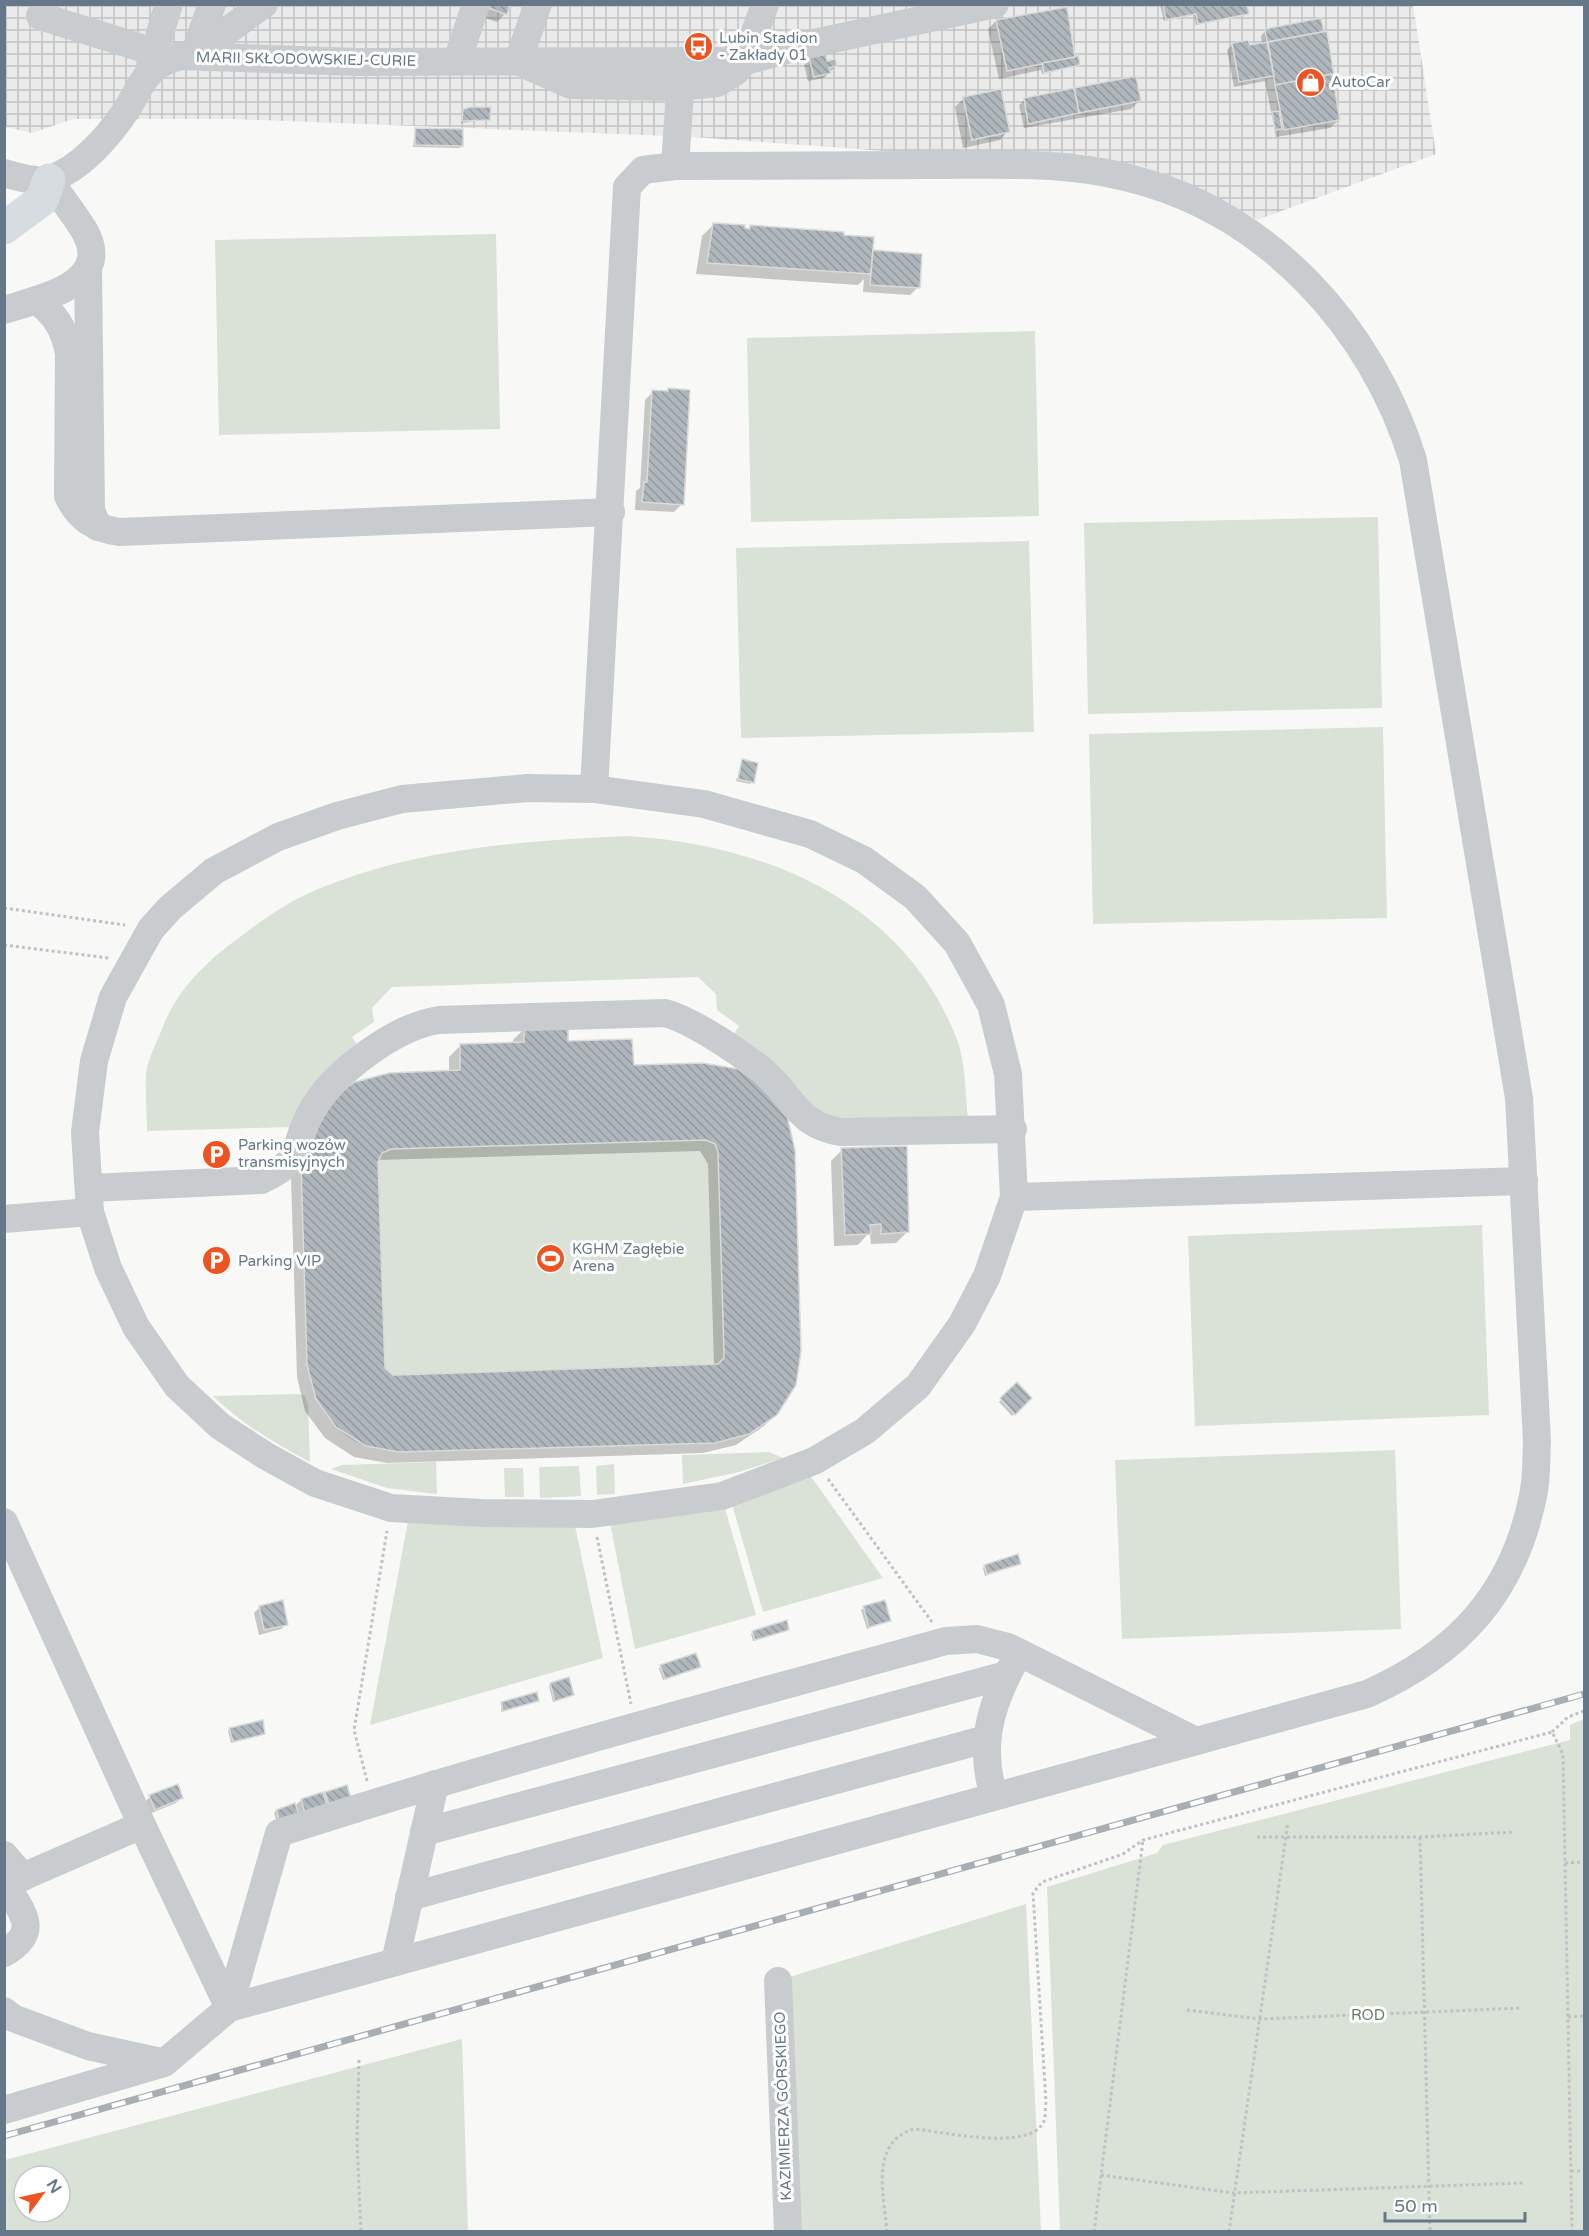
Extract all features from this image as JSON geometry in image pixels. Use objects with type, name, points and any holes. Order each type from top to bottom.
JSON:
[{"type":"main road","points":[[4,228],[42,201],[49,180]]},
{"type":"street","points":[[4,173],[49,180],[76,163],[110,131],[152,62],[169,4]]},
{"type":"street","points":[[194,55],[212,4]]},
{"type":"street","points":[[194,55],[264,4]]},
{"type":"street","points":[[457,61],[476,4]]},
{"type":"street","points":[[518,62],[538,4]]},
{"type":"street","points":[[745,61],[765,4]]},
{"type":"street","name":"MARII SKŁODOWSKIEJ-CURIE","points":[[152,62],[194,55],[357,62],[518,62],[680,74],[994,4]]},
{"type":"street","points":[[40,16],[152,62]]},
{"type":"street","points":[[675,166],[680,74]]},
{"type":"street","points":[[4,2110],[164,2063],[229,2008],[1367,1694],[1405,1677],[1441,1653],[1476,1619],[1504,1581],[1522,1538],[1534,1494],[1536,1452],[1519,1098],[1413,460],[1404,431],[1376,372],[1357,342],[1306,280],[1257,238],[1199,204],[1130,178],[1056,165],[675,166],[643,170],[627,187],[594,789]]},
{"type":"street","points":[[49,180],[85,232],[91,252],[88,270],[91,510],[112,536]]},
{"type":"street","points":[[4,310],[64,290],[78,282],[88,270]]},
{"type":"street","points":[[36,300],[52,312],[65,332],[69,353],[68,496],[76,512],[86,522],[112,536],[449,526],[610,512]]},
{"type":"street","points":[[528,788],[594,789],[704,804],[810,834],[864,860],[915,897],[957,943],[992,1005],[1008,1074],[1013,1129],[1014,1197],[987,1276],[962,1324],[918,1386],[865,1431],[814,1461],[722,1496],[592,1514],[481,1513],[391,1509],[315,1483],[266,1456],[220,1426],[177,1386],[136,1327],[108,1268],[90,1200],[85,1132],[94,1061],[113,997],[131,960],[151,929],[214,871],[278,837],[337,816],[402,799],[528,788]]},
{"type":"street","points":[[4,1219],[90,1200],[261,1180],[279,1172],[292,1159],[312,1110],[332,1084],[402,1032],[424,1022],[440,1020],[665,1013],[689,1022],[760,1070],[807,1120],[821,1129],[841,1132],[1013,1129]]},
{"type":"street","points":[[1014,1197],[1524,1181]]},
{"type":"street","points":[[4,1522],[142,1825],[229,2008]]},
{"type":"street","points":[[229,2008],[279,1833],[435,1784],[636,1726],[946,1641],[977,1640],[1008,1647],[1012,1664],[994,1704],[986,1739],[986,1771],[994,1796]]},
{"type":"street","points":[[424,1832],[1012,1664],[1196,1741]]},
{"type":"street","points":[[409,1897],[986,1739]]},
{"type":"street","points":[[395,1962],[435,1784]]},
{"type":"street","points":[[11,1882],[142,1825]]},
{"type":"street","points":[[4,1855],[26,1930],[20,1944],[4,1953]]},
{"type":"street","name":"KAZIMIERZA GÓRSKIEGO","points":[[778,1981],[788,2232]]},
{"type":"street","points":[[4,2012],[13,2018],[88,2046],[164,2063]]},
{"type":"path","points":[[4,908],[151,929]]},
{"type":"path","points":[[4,945],[131,960]]},
{"type":"path","points":[[814,1461],[946,1641]]},
{"type":"path","points":[[372,1803],[354,1730],[391,1509]]},
{"type":"path","points":[[592,1514],[636,1726]]},
{"type":"path","points":[[887,2232],[882,2172],[885,2153],[892,2141],[902,2133],[914,2130],[1010,2139],[1025,2136],[1044,2121],[1046,2102],[1033,1893],[1042,1882],[1123,1854],[1143,1840],[1552,1732],[1568,1717],[1584,1711]]},
{"type":"path","points":[[1552,1732],[1563,1754],[1572,2232]]},
{"type":"path","points":[[1228,2232],[1288,1822]]},
{"type":"path","points":[[1257,1837],[1420,1838],[1515,1832]]},
{"type":"path","points":[[1420,1838],[1430,2232]]},
{"type":"path","points":[[1094,2232],[1143,1840]]},
{"type":"path","points":[[1565,1863],[1584,1862]]},
{"type":"path","points":[[1187,2010],[1260,2019],[1425,2014],[1522,2008]]},
{"type":"path","points":[[1568,2017],[1584,2016]]},
{"type":"path","points":[[359,2060],[357,2142],[361,2232]]},
{"type":"path","points":[[1571,2171],[1584,2171]]},
{"type":"path","points":[[1101,2175],[1233,2193],[1523,2183]]},
{"type":"shaded area","points":[[1413,4],[1436,154],[1257,220],[1226,202],[1148,168],[1081,154],[925,154],[694,137],[233,119],[73,119],[32,133],[5,127],[5,5]]},
{"type":"green space","points":[[496,234],[500,429],[219,435],[215,240]]},
{"type":"green space","points":[[1035,331],[1039,516],[751,522],[747,338]]},
{"type":"green space","points":[[1378,517],[1382,708],[1088,714],[1084,523]]},
{"type":"green space","points":[[1029,541],[1034,732],[741,738],[736,548]]},
{"type":"green space","points":[[1383,727],[1387,918],[1093,924],[1089,734]]},
{"type":"green space","points":[[626,836],[678,841],[728,852],[777,867],[822,888],[864,915],[901,949],[932,989],[959,1046],[968,1118],[843,1121],[820,1116],[732,1037],[739,1026],[717,1010],[716,994],[698,977],[392,987],[372,1008],[374,1022],[352,1037],[361,1051],[294,1127],[147,1131],[147,1070],[155,1046],[176,1001],[194,977],[216,956],[280,909],[305,895],[343,879],[422,857],[503,845]]},
{"type":"green space","name":"KGHM Zagłębie Arena","points":[[568,1026],[569,1041],[632,1039],[634,1065],[787,1116],[795,1150],[801,1351],[796,1385],[777,1415],[749,1434],[715,1443],[399,1452],[370,1447],[353,1440],[342,1433],[326,1414],[315,1391],[307,1365],[327,1101],[355,1082],[389,1073],[460,1070],[460,1044],[524,1042],[524,1027]]},
{"type":"green space","points":[[1482,1225],[1489,1415],[1195,1426],[1188,1236]]},
{"type":"green space","points":[[299,1394],[305,1396],[308,1405],[310,1462],[259,1432],[213,1396]]},
{"type":"green space","points":[[1395,1450],[1401,1629],[1122,1639],[1115,1460]]},
{"type":"green space","points":[[769,1452],[783,1458],[739,1472],[683,1484],[682,1455]]},
{"type":"green space","points":[[436,1462],[437,1494],[387,1488],[331,1469],[342,1465]]},
{"type":"green space","points":[[614,1464],[615,1494],[597,1495],[596,1466]]},
{"type":"green space","points":[[579,1466],[581,1496],[540,1498],[539,1467]]},
{"type":"green space","points":[[504,1468],[523,1468],[524,1497],[505,1497]]},
{"type":"green space","points":[[810,1475],[883,1578],[763,1612],[732,1504]]},
{"type":"green space","points":[[724,1505],[756,1615],[635,1649],[610,1523]]},
{"type":"green space","points":[[408,1521],[480,1527],[575,1526],[603,1658],[370,1725]]},
{"type":"green space","name":"ROD","points":[[1584,1719],[1584,2231],[1060,2231],[1047,1887],[1157,1853],[1163,1845],[1570,1740],[1570,1725]]},
{"type":"green space","points":[[1026,1904],[1041,2231],[797,2231],[786,1978]]},
{"type":"green space","points":[[462,2039],[468,2231],[5,2231],[5,2160]]},
{"type":"building","points":[[491,4],[510,4],[507,15],[489,8]]},
{"type":"building","points":[[1163,4],[1247,4],[1249,14],[1198,24],[1196,14],[1166,20]]},
{"type":"building","points":[[1067,7],[1075,57],[1007,71],[996,20]]},
{"type":"building","points":[[1321,18],[1324,32],[1267,42],[1265,29]]},
{"type":"building","points":[[1327,31],[1334,75],[1275,85],[1268,42]]},
{"type":"building","points":[[1248,40],[1250,45],[1267,42],[1274,76],[1239,82],[1232,43]]},
{"type":"building","points":[[826,54],[827,61],[835,59],[837,66],[829,68],[831,73],[814,77],[809,58]]},
{"type":"building","points":[[1078,54],[1080,65],[1044,73],[1042,63],[1075,57]]},
{"type":"building","points":[[1332,74],[1340,120],[1284,130],[1275,85]]},
{"type":"building","points":[[1136,76],[1141,101],[1079,113],[1074,88]]},
{"type":"building","points":[[1074,88],[1079,113],[1028,124],[1024,98]]},
{"type":"building","points":[[1001,89],[1010,132],[972,140],[963,97]]},
{"type":"building","points":[[491,107],[490,120],[462,121],[463,109]]},
{"type":"building","points":[[1279,111],[1282,129],[1275,130],[1272,112]]},
{"type":"building","points":[[415,128],[463,129],[463,146],[415,145]]},
{"type":"building","points":[[713,223],[745,225],[745,228],[750,229],[750,225],[844,232],[844,235],[874,237],[871,274],[707,263]]},
{"type":"building","points":[[873,250],[922,254],[920,288],[870,285]]},
{"type":"building","points":[[668,388],[690,390],[684,505],[642,502],[644,482],[647,482],[652,390],[668,391]]},
{"type":"building","points":[[742,759],[758,763],[754,783],[738,779]]},
{"type":"building","points":[[568,1026],[568,1041],[632,1039],[634,1065],[703,1063],[738,1069],[767,1088],[787,1116],[795,1150],[801,1351],[796,1385],[777,1415],[749,1434],[715,1443],[399,1452],[366,1446],[336,1427],[316,1399],[307,1365],[301,1165],[327,1101],[355,1082],[389,1073],[460,1070],[460,1044],[524,1042],[524,1027]],"holes":[[[706,1140],[715,1144],[718,1152],[724,1353],[724,1358],[718,1364],[398,1375],[393,1375],[385,1368],[378,1162],[382,1153],[391,1149]]]},
{"type":"building","points":[[907,1146],[909,1232],[881,1234],[881,1224],[870,1225],[871,1234],[845,1235],[841,1148]]},
{"type":"building","points":[[1017,1382],[1032,1398],[1015,1415],[1000,1398]]},
{"type":"building","points":[[1018,1554],[1021,1564],[987,1574],[984,1565]]},
{"type":"building","points":[[283,1600],[288,1625],[264,1630],[259,1606]]},
{"type":"building","points":[[885,1600],[891,1621],[869,1627],[863,1606]]},
{"type":"building","points":[[787,1620],[789,1630],[755,1640],[752,1631]]},
{"type":"building","points":[[696,1653],[701,1667],[665,1679],[660,1665]]},
{"type":"building","points":[[569,1677],[574,1695],[555,1701],[550,1683]]},
{"type":"building","points":[[537,1692],[539,1701],[503,1711],[501,1702]]},
{"type":"building","points":[[263,1720],[265,1734],[233,1742],[229,1728]]},
{"type":"building","points":[[178,1784],[183,1798],[155,1810],[149,1795]]},
{"type":"building","points":[[347,1785],[353,1805],[331,1812],[325,1792]]},
{"type":"building","points":[[323,1792],[329,1813],[307,1820],[301,1799]]},
{"type":"building","points":[[295,1803],[300,1818],[281,1825],[276,1810]]},
{"type":"railway","points":[[4,2136],[1584,1694]]},
{"type":"place","name":"Lubin Stadion - Zakłady 01","points":[[698,47]]},
{"type":"place","name":"AutoCar","points":[[1310,82]]},
{"type":"place","name":"Parking wozów transmisyjnych","points":[[217,1154]]},
{"type":"place","name":"KGHM Zagłębie Arena","points":[[551,1258]]},
{"type":"place","name":"Parking VIP","points":[[217,1261]]}]
